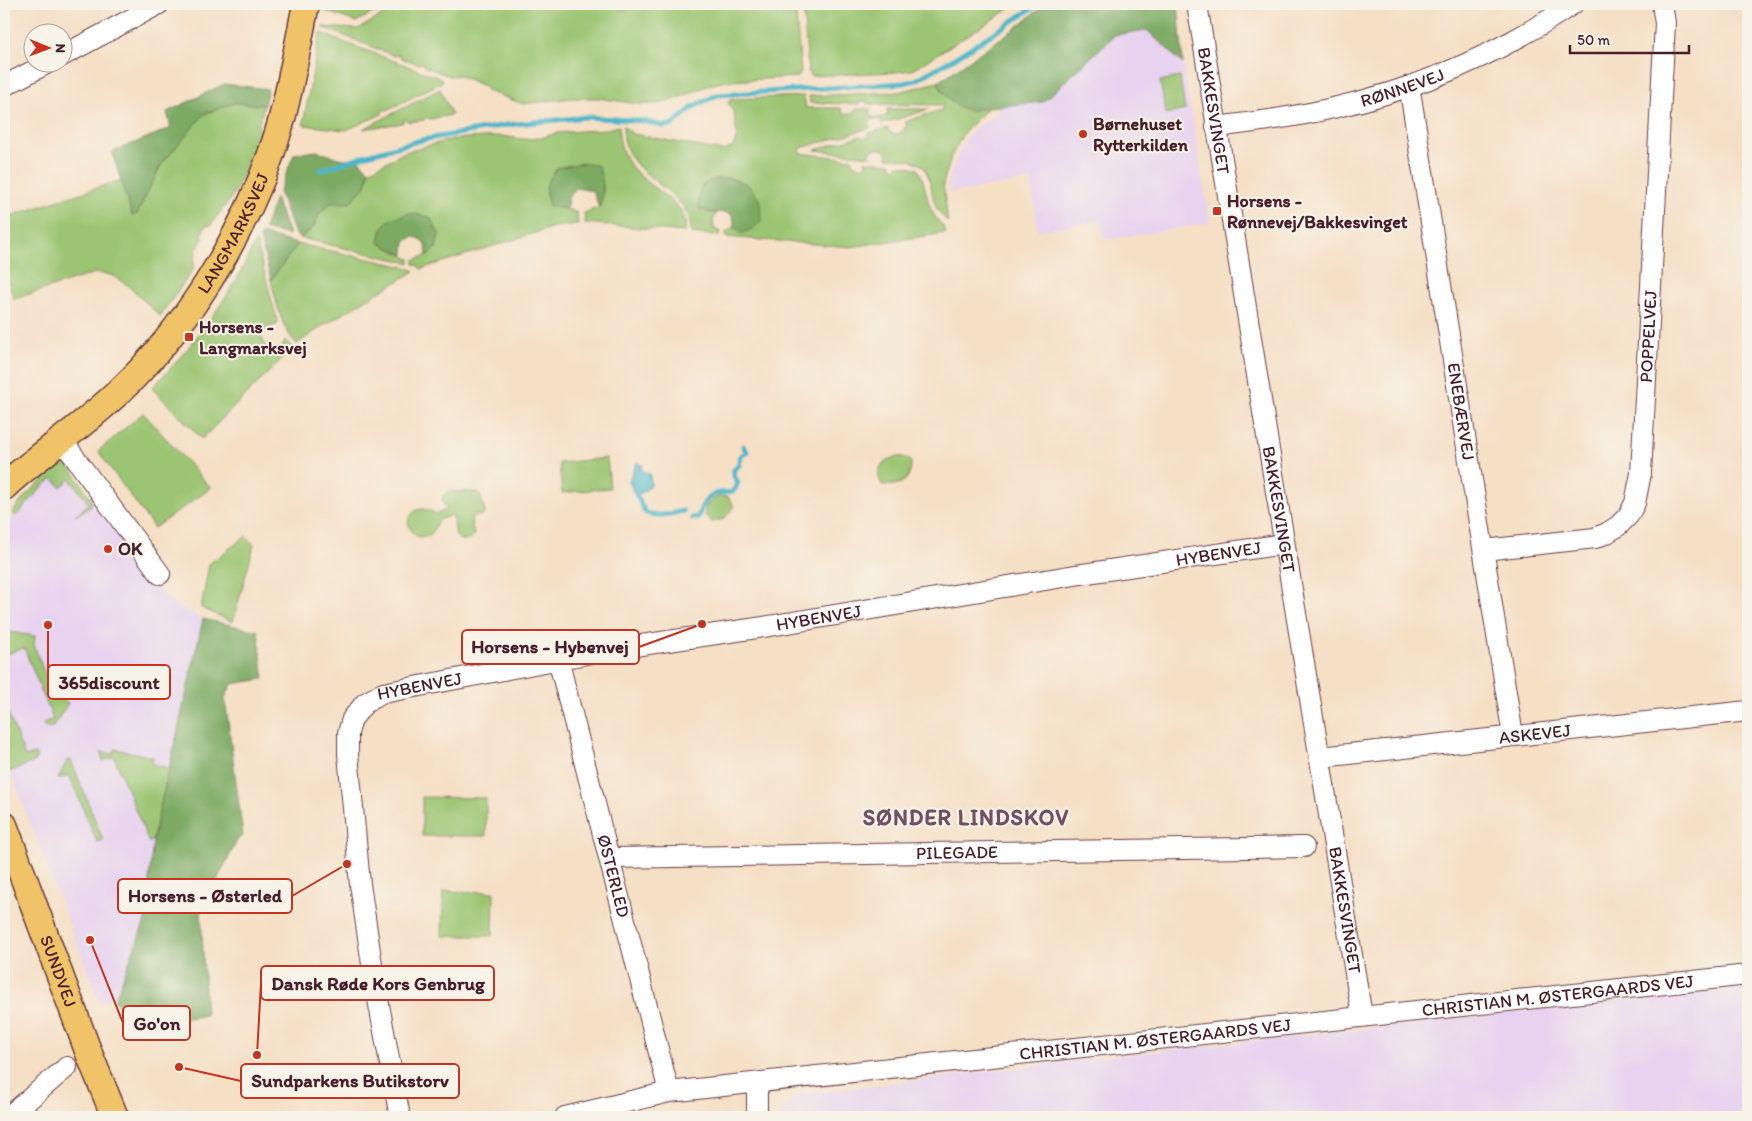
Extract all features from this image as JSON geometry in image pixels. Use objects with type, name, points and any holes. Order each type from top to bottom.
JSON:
[{"type":"main road","name":"LANGMARKSVEJ","points":[[4,487],[31,462],[62,440],[128,383],[170,337],[208,282],[242,222],[262,178],[280,126],[306,4]]},
{"type":"main road","name":"SUNDVEJ","points":[[4,825],[115,1117]]},
{"type":"street","points":[[72,51],[159,4]]},
{"type":"street","name":"BAKKESVINGET","points":[[1197,4],[1362,1016]]},
{"type":"street","name":"RØNNEVEJ","points":[[1216,127],[1269,121],[1337,107],[1408,87],[1472,61],[1545,22],[1573,4]]},
{"type":"street","name":"POPPELVEJ","points":[[1484,550],[1595,538],[1618,526],[1628,516],[1636,503],[1641,474],[1665,23],[1662,4]]},
{"type":"street","points":[[4,86],[31,72]]},
{"type":"street","name":"ENEBÆRVEJ","points":[[1408,87],[1413,107],[1513,736]]},
{"type":"street","points":[[62,440],[160,574]]},
{"type":"street","name":"HYBENVEJ","points":[[400,1117],[374,978],[360,884],[352,799],[348,733],[352,719],[360,708],[371,699],[383,694],[558,659],[658,642],[757,628],[1075,575],[1284,544]]},
{"type":"street","name":"ØSTERLED","points":[[558,659],[669,1092]]},
{"type":"street","name":"ASKEVEJ","points":[[1321,757],[1748,711]]},
{"type":"street","name":"PILEGADE","points":[[609,858],[1304,847]]},
{"type":"street","name":"CHRISTIAN M. ØSTERGAARDS VEJ","points":[[565,1117],[669,1092],[1748,975]]},
{"type":"street","points":[[8,1117],[67,1067]]},
{"type":"street","points":[[757,1083],[757,1117]]},
{"type":"shaded area","name":"Børnehuset Rytterkilden","points":[[1147,30],[1183,64],[1210,223],[1104,240],[1100,220],[1038,231],[1031,180],[950,193],[948,182],[965,140],[976,127],[994,117],[1000,106],[1043,102],[1115,35]]},
{"type":"shaded area","points":[[58,470],[71,471],[170,602],[203,619],[153,839],[145,921],[117,997],[100,1003],[4,755],[4,533],[16,512]]},
{"type":"shaded area","points":[[1748,986],[1748,1117],[777,1117],[797,1095],[1104,1057]]},
{"type":"green space","points":[[327,4],[381,4],[380,9],[356,22],[325,11]]},
{"type":"green space","points":[[387,4],[595,4],[625,10],[626,4],[795,4],[801,73],[798,77],[729,81],[712,84],[671,101],[658,104],[639,104],[597,98],[573,98],[523,104],[487,91],[486,87],[458,75],[450,76],[425,67],[423,63],[419,64],[401,58],[399,54],[395,56],[322,27],[358,29],[385,14]]},
{"type":"green space","points":[[803,4],[1017,4],[912,70],[811,76],[808,72]]},
{"type":"green space","points":[[1046,4],[1178,4],[1183,64],[1147,30],[1115,35],[1043,102],[989,107],[970,111],[956,106],[942,91],[938,82],[1014,29]]},
{"type":"green space","points":[[320,33],[442,79],[442,82],[382,111],[382,114],[346,130],[303,125]]},
{"type":"green space","points":[[1180,77],[1185,110],[1166,114],[1160,81]]},
{"type":"green space","points":[[938,82],[942,91],[970,111],[989,107],[964,132],[951,157],[943,184],[948,222],[937,208],[926,171],[918,163],[907,159],[887,158],[888,154],[881,149],[872,150],[869,154],[871,156],[815,150],[860,136],[865,138],[868,133],[888,128],[889,132],[897,134],[906,127],[907,124],[905,122],[943,109],[942,105],[868,104],[864,101],[858,104],[810,103],[809,96],[898,92]]},
{"type":"green space","points":[[224,84],[268,89],[264,105],[234,103],[204,114],[161,165],[137,214],[132,216],[112,152],[171,128],[167,112]]},
{"type":"green space","points":[[440,89],[452,115],[429,119],[427,117],[424,120],[409,122],[405,119],[402,123],[363,129]]},
{"type":"green space","points":[[804,96],[806,108],[841,108],[843,113],[848,114],[854,112],[855,109],[870,109],[870,114],[879,118],[888,114],[887,109],[930,109],[882,124],[881,120],[873,119],[869,123],[870,128],[801,148],[800,153],[852,159],[852,163],[859,166],[866,164],[865,161],[890,163],[896,168],[899,165],[917,168],[923,179],[930,208],[946,233],[850,247],[726,237],[726,232],[734,227],[741,233],[747,184],[724,178],[702,185],[707,213],[717,213],[713,220],[714,229],[721,232],[720,236],[691,233],[688,216],[681,203],[644,172],[633,160],[625,145],[623,126],[633,134],[723,151],[733,147],[737,136],[734,113],[728,102],[732,99]]},
{"type":"green space","points":[[234,103],[264,105],[242,177],[229,202],[210,226],[206,225],[201,235],[204,237],[196,250],[193,270],[160,316],[126,284],[111,275],[95,273],[14,299],[4,268],[4,218],[121,180],[132,215],[137,214],[161,165],[204,114]]},
{"type":"green space","points":[[619,126],[619,138],[625,157],[645,180],[680,209],[685,220],[685,232],[585,223],[584,213],[599,207],[602,196],[602,181],[597,165],[550,207],[567,209],[577,213],[578,224],[554,227],[421,269],[414,264],[414,260],[432,252],[439,234],[429,217],[379,243],[410,259],[410,263],[300,238],[313,228],[320,213],[331,203],[366,185],[369,171],[405,152],[453,139],[502,136],[522,139],[541,138],[556,133],[606,129]]},
{"type":"green space","points":[[317,151],[338,158],[360,161],[369,171],[366,185],[350,203],[331,203],[320,213],[313,228],[300,238],[295,234],[279,192],[294,154]]},
{"type":"green space","points":[[582,163],[597,165],[599,170],[603,191],[599,207],[593,191],[576,188],[568,198],[567,209],[550,207],[546,195],[546,186],[557,168]]},
{"type":"green space","points":[[730,178],[747,184],[760,200],[761,221],[752,229],[741,234],[734,227],[734,220],[731,214],[708,212],[699,209],[700,193],[705,184],[715,179]]},
{"type":"green space","points":[[275,198],[289,234],[289,235],[264,229]]},
{"type":"green space","points":[[409,213],[430,217],[439,234],[436,248],[427,256],[426,245],[419,238],[412,237],[405,242],[404,255],[379,243],[382,229],[388,222]]},
{"type":"green space","points":[[261,234],[298,244],[271,280],[260,238]]},
{"type":"green space","points":[[256,241],[278,324],[264,329],[261,337],[267,348],[277,351],[283,346],[285,340],[293,348],[202,439],[152,388],[187,350],[218,308],[237,279]]},
{"type":"green space","points":[[298,244],[406,267],[415,271],[327,323],[297,344],[283,322],[271,280]]},
{"type":"green space","points":[[143,413],[211,488],[154,528],[98,451]]},
{"type":"green space","points":[[897,456],[907,458],[911,462],[911,469],[907,478],[899,484],[882,485],[879,470],[887,461]]},
{"type":"green space","points":[[607,458],[610,488],[562,493],[559,463]]},
{"type":"green space","points":[[61,463],[67,463],[92,500],[91,506],[75,515],[89,504],[70,479],[61,487],[53,478],[43,486],[16,516],[12,513],[25,496]]},
{"type":"green space","points":[[448,491],[477,492],[480,494],[485,512],[483,515],[472,517],[471,519],[474,535],[468,540],[460,540],[456,536],[453,516],[451,515],[439,520],[430,536],[416,536],[408,523],[412,514],[422,509],[436,514],[446,510],[448,507],[444,505],[442,497]]},
{"type":"green space","points":[[719,496],[728,497],[733,504],[733,508],[724,519],[712,522],[706,516],[705,509],[710,501]]},
{"type":"green space","points":[[246,536],[254,545],[233,622],[201,608],[209,564]]},
{"type":"green space","points":[[203,619],[258,631],[264,679],[232,684],[225,698],[243,836],[238,839],[201,911],[206,1015],[141,1026],[114,1001],[145,921],[153,839]]},
{"type":"green space","points":[[4,631],[35,636],[34,645],[48,683],[60,678],[59,694],[68,703],[54,726],[45,727],[43,723],[53,719],[24,648],[4,655]]},
{"type":"green space","points":[[4,703],[25,757],[36,755],[36,761],[11,771],[7,770],[4,760]]},
{"type":"green space","points":[[115,749],[153,757],[152,764],[169,768],[153,839],[149,843],[114,757],[103,761],[101,752],[113,754]]},
{"type":"green space","points":[[71,760],[103,840],[97,842],[69,775],[58,779],[67,761]]},
{"type":"green space","points":[[422,797],[486,798],[486,836],[422,836]]},
{"type":"green space","points":[[443,891],[494,892],[493,936],[442,936]]},
{"type":"water","points":[[637,462],[643,465],[641,470],[650,474],[651,485],[642,493],[634,494],[629,481]]},
{"type":"waterway","points":[[321,170],[422,140],[507,125],[586,117],[643,121],[663,126],[672,125],[693,107],[717,95],[904,83],[916,80],[953,59],[1039,4]]},
{"type":"waterway","points":[[692,518],[698,517],[709,498],[715,494],[732,492],[734,490],[738,482],[734,476],[734,470],[739,465],[741,456],[747,452],[743,446]]},
{"type":"waterway","points":[[636,494],[645,512],[649,514],[664,515],[683,511]]},
{"type":"place","name":"Børnehuset Rytterkilden","points":[[1083,134]]},
{"type":"place","name":"Horsens - Rønnevej/Bakkesvinget","points":[[1217,211]]},
{"type":"place","name":"Horsens - Langmarksvej","points":[[189,337]]},
{"type":"place","name":"OK","points":[[108,549]]},
{"type":"place","name":"Horsens - Hybenvej","points":[[702,624]]},
{"type":"place","name":"365discount","points":[[48,625]]},
{"type":"place","name":"Horsens - Østerled","points":[[347,864]]},
{"type":"place","name":"Go'on","points":[[90,940]]},
{"type":"place","name":"Dansk Røde Kors Genbrug","points":[[257,1055]]},
{"type":"place","name":"Sundparkens Butikstorv","points":[[179,1067]]},
{"type":"district","name":"SØNDER LINDSKOV","points":[[966,817]]}]
